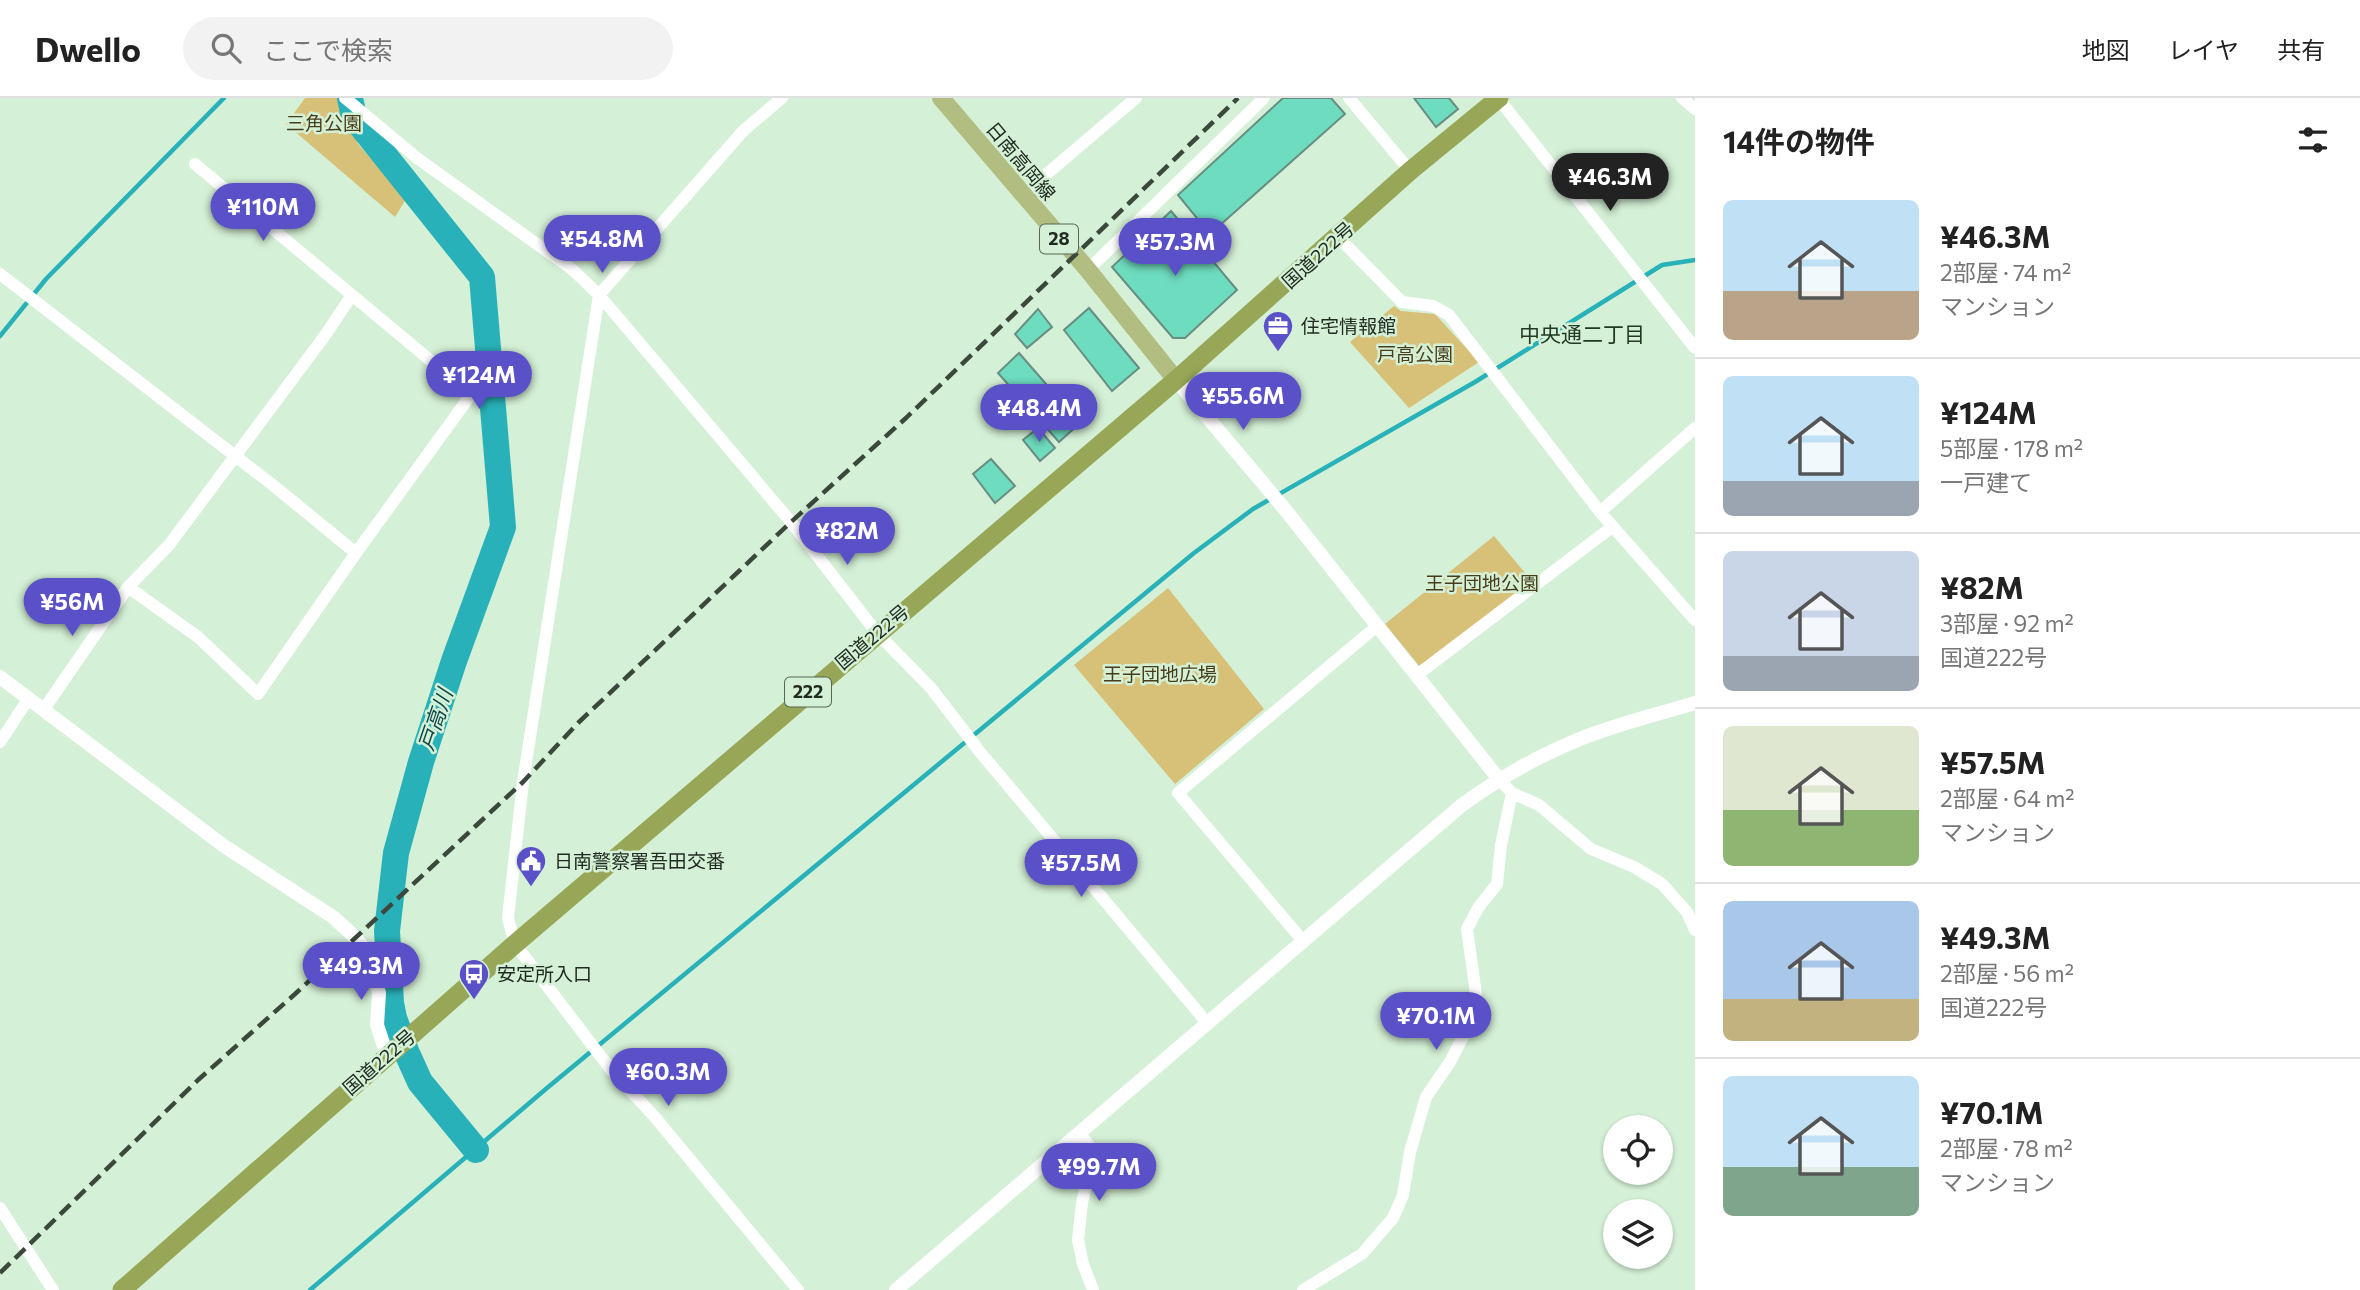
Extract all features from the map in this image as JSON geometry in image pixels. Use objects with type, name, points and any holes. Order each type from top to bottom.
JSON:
[{"type":"highway","name":"国道222号","points":[[122,1290],[515,944],[1176,380],[1410,171],[1499,98]]},
{"type":"main road","name":"日南高岡線","points":[[941,98],[1088,270],[1176,380]]},
{"type":"street","points":[[345,98],[417,158],[573,270],[599,295],[800,533],[877,633],[931,688],[980,752],[1208,1024]]},
{"type":"street","points":[[782,98],[743,131],[599,295],[523,782],[509,918],[515,944],[612,1071],[654,1116],[798,1290]]},
{"type":"street","points":[[1022,195],[1136,98]]},
{"type":"street","points":[[1088,270],[1264,98]]},
{"type":"street","points":[[1349,98],[1410,171]]},
{"type":"street","points":[[1499,98],[1695,348]]},
{"type":"street","points":[[1682,98],[1695,109]]},
{"type":"street","points":[[128,587],[198,637],[258,694],[470,396],[195,164]]},
{"type":"street","points":[[1338,237],[1402,302],[1433,306],[1449,315],[1612,527],[1695,620]]},
{"type":"street","points":[[0,274],[356,553]]},
{"type":"street","points":[[44,709],[128,587],[169,545],[352,295]]},
{"type":"street","points":[[1176,380],[1283,507],[1512,793],[1539,805],[1591,849],[1634,866],[1662,884],[1687,912],[1695,930]]},
{"type":"street","points":[[1600,512],[1695,428]]},
{"type":"street","points":[[1417,676],[1612,527]]},
{"type":"street","points":[[1304,941],[1178,793],[1377,626]]},
{"type":"street","points":[[0,677],[224,846],[333,917],[355,937],[370,957],[379,993],[377,1025],[387,1055]]},
{"type":"street","points":[[0,742],[29,698]]},
{"type":"street","points":[[896,1290],[1462,805],[1498,778],[1588,735],[1695,703]]},
{"type":"street","points":[[1303,1290],[1362,1254],[1393,1218],[1404,1195],[1410,1152],[1426,1097],[1450,1062],[1466,1031],[1473,1006],[1476,994],[1467,929],[1478,908],[1497,884],[1501,845],[1512,793]]},
{"type":"street","points":[[1080,1133],[1089,1146],[1092,1159],[1082,1203],[1078,1240],[1083,1264],[1093,1290]]},
{"type":"street","points":[[0,1208],[53,1290]]},
{"type":"green space","name":"三角公園","points":[[305,98],[343,98],[358,144],[406,199],[395,217],[286,124]]},
{"type":"green space","name":"戸高公園","points":[[1394,306],[1401,311],[1435,314],[1479,362],[1409,408],[1350,342]]},
{"type":"green space","name":"王子団地公園","points":[[1494,536],[1532,581],[1421,668],[1385,624]]},
{"type":"green space","name":"王子団地広場","points":[[1168,588],[1264,709],[1175,784],[1074,665]]},
{"type":"building","points":[[1283,98],[1331,98],[1345,114],[1210,234],[1178,195]]},
{"type":"building","points":[[1414,98],[1449,98],[1458,109],[1436,127]]},
{"type":"building","points":[[1171,211],[1237,290],[1185,338],[1173,338],[1112,267]]},
{"type":"building","points":[[1089,308],[1139,368],[1112,391],[1064,330]]},
{"type":"building","points":[[1038,309],[1052,327],[1027,348],[1015,334]]},
{"type":"building","points":[[1019,353],[1080,423],[1059,442],[998,373]]},
{"type":"building","points":[[1038,428],[1055,448],[1040,461],[1023,440]]},
{"type":"building","points":[[991,459],[1015,486],[995,503],[973,474]]},
{"type":"waterway","points":[[0,336],[46,279],[224,98]]},
{"type":"waterway","name":"戸高川","points":[[350,98],[354,117],[482,277],[503,527],[454,661],[421,762],[396,853],[387,931],[391,1003],[406,1051],[420,1082],[476,1150]]},
{"type":"waterway","points":[[310,1290],[547,1088],[1194,553],[1253,509],[1475,382],[1662,265],[1695,260]]},
{"type":"railway","points":[[0,1273],[198,1080],[295,994],[523,782],[578,723],[791,522],[906,418],[1238,98]]},
{"type":"place","name":"住宅情報館","points":[[1278,353]]},
{"type":"place","name":"日南警察署吾田交番","points":[[531,888]]},
{"type":"place","name":"安定所入口","points":[[474,1001]]},
{"type":"district","name":"中央通二丁目","points":[[1582,335]]}]
